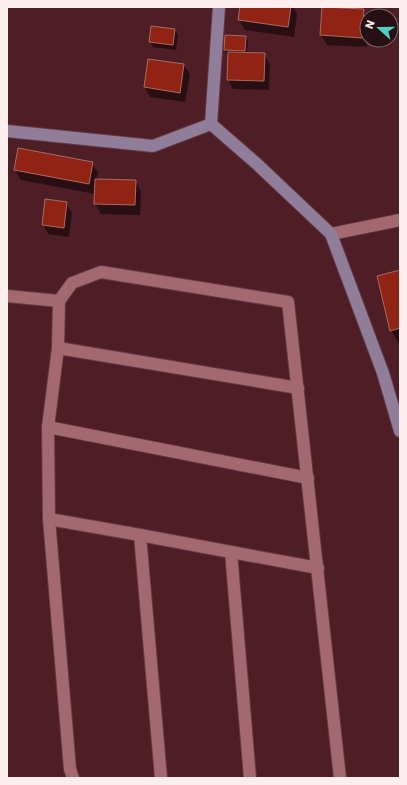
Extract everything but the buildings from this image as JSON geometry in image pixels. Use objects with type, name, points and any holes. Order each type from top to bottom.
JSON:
[{"type":"street","points":[[211,124],[219,7]]},
{"type":"street","points":[[7,131],[153,146],[211,124]]},
{"type":"street","points":[[211,124],[257,164],[331,234],[383,373],[400,431]]},
{"type":"street","points":[[331,234],[400,220]]},
{"type":"street","points":[[73,778],[70,769],[49,519],[48,427],[58,348],[59,301],[72,283],[101,272],[288,302],[340,778]]},
{"type":"street","points":[[7,296],[59,301]]},
{"type":"street","points":[[58,348],[298,388]]},
{"type":"street","points":[[48,427],[308,478]]},
{"type":"street","points":[[49,519],[318,568]]},
{"type":"street","points":[[140,535],[160,778]]},
{"type":"street","points":[[231,552],[250,778]]}]
